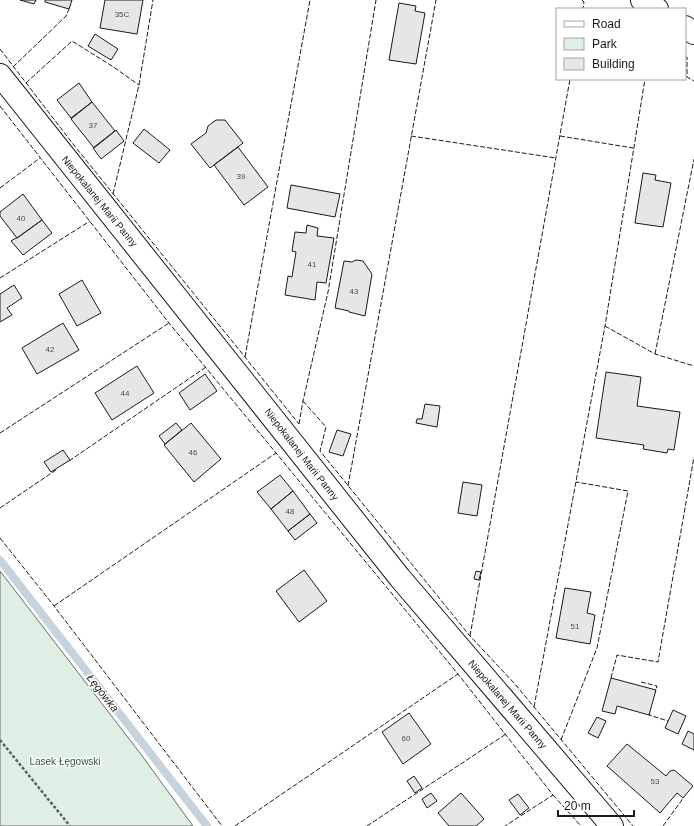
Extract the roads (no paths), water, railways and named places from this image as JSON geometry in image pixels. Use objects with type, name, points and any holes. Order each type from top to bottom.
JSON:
[{"type":"street","points":[[642,0],[654,8]]},
{"type":"street","name":"Niepokalanej Marii Panny","points":[[0,75],[400,578],[612,826]]},
{"type":"waterway","name":"Łęgówka","points":[[0,560],[207,826]]},
{"type":"park label","name":"Lasek Łęgowski","points":[[65,761]]}]
